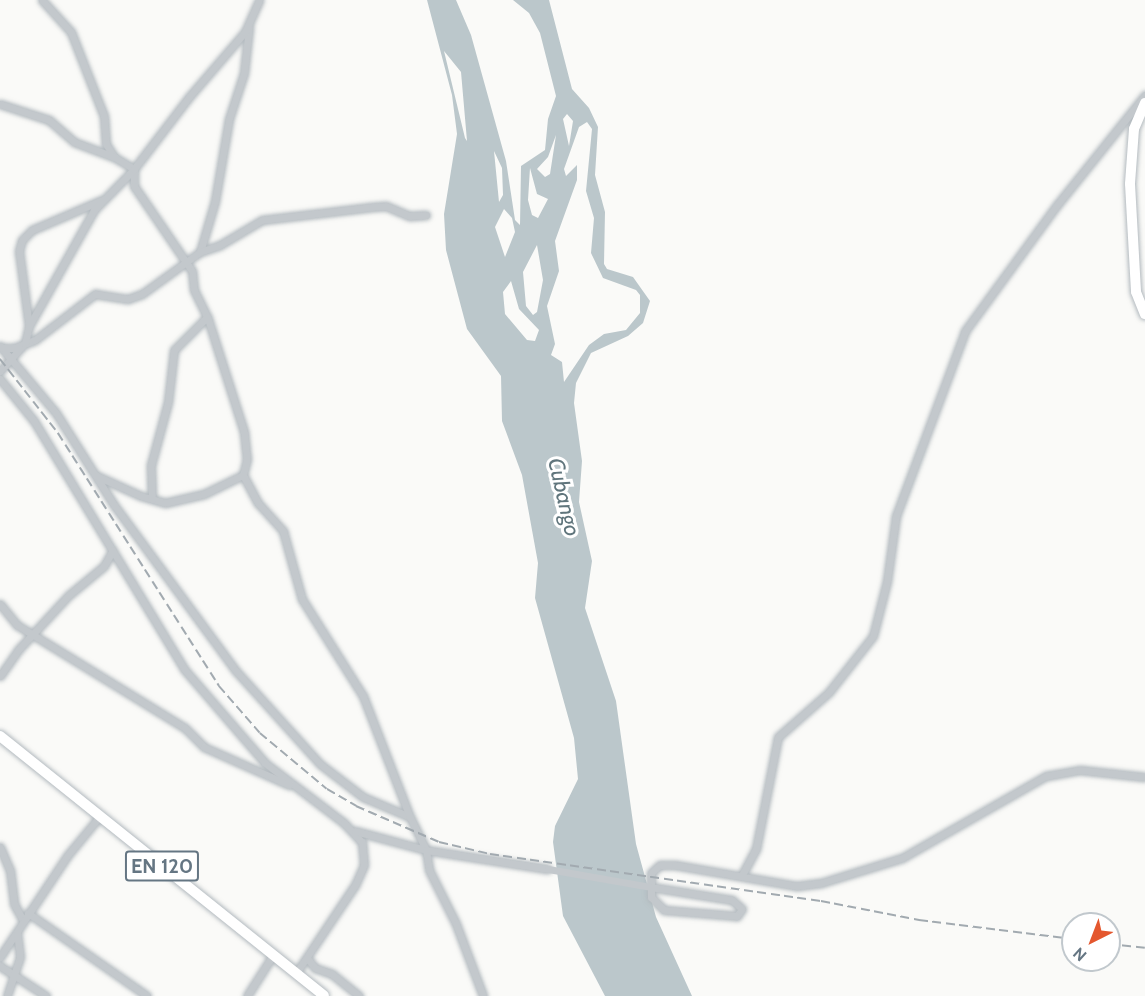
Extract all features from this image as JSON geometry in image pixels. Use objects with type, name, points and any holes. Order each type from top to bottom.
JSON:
[{"type":"main road","points":[[1145,103],[1134,129],[1130,184],[1136,292],[1145,314]]},
{"type":"main road","name":"EN 120","points":[[0,736],[324,996]]},
{"type":"street","points":[[42,0],[71,32],[104,116],[106,144],[114,157]]},
{"type":"street","points":[[200,252],[215,201],[229,119],[243,73],[249,27],[259,0]]},
{"type":"street","points":[[0,370],[25,343],[29,326],[94,210],[134,169],[249,27]]},
{"type":"street","points":[[742,875],[756,849],[778,737],[829,692],[873,636],[887,581],[896,516],[965,331],[1057,205],[1145,95]]},
{"type":"street","points":[[0,104],[49,120],[85,148],[114,157],[134,169]]},
{"type":"street","points":[[134,169],[134,186],[188,261],[194,290],[207,316],[244,432],[247,459],[243,475],[258,503],[283,531],[302,599],[363,696],[410,817],[426,850],[429,870],[456,924],[483,996]]},
{"type":"street","points":[[29,326],[19,251],[22,240],[32,230],[104,200]]},
{"type":"street","points":[[1,347],[35,340],[90,297],[103,294],[128,299],[142,294],[200,252],[220,245],[257,222],[295,214],[386,206],[406,215],[426,215]]},
{"type":"street","points":[[152,499],[151,465],[168,402],[174,350],[207,316]]},
{"type":"street","points":[[1,347],[56,413],[95,475],[236,671],[288,732],[352,790],[410,817]]},
{"type":"street","points":[[0,379],[34,421],[184,669],[265,763],[292,786],[353,830],[362,842],[364,865],[296,973]]},
{"type":"street","points":[[95,475],[152,499],[165,502],[204,494],[243,475]]},
{"type":"street","points":[[0,676],[69,595],[104,566],[112,550]]},
{"type":"street","points":[[0,604],[17,625],[32,636],[185,728],[204,747],[292,786]]},
{"type":"street","points":[[353,830],[426,850],[548,869],[657,888],[732,900],[742,910],[737,916],[664,910],[651,897],[650,877],[657,867],[664,865],[742,875],[797,886],[820,882],[902,858],[1046,776],[1080,770],[1145,777]]},
{"type":"street","points":[[0,957],[17,934],[26,916],[100,816]]},
{"type":"street","points":[[0,847],[10,870],[14,904],[26,916],[147,996]]},
{"type":"street","points":[[7,996],[20,957],[17,934]]},
{"type":"street","points":[[247,996],[273,955]]},
{"type":"street","points":[[307,958],[315,968],[332,974],[359,996]]},
{"type":"street","points":[[0,966],[12,976],[46,996]]},
{"type":"water","name":"Cubango","points":[[427,0],[456,0],[471,35],[506,161],[515,220],[520,225],[521,166],[545,150],[548,119],[556,96],[540,33],[529,13],[513,0],[549,0],[572,89],[589,108],[598,127],[595,175],[605,212],[604,264],[607,269],[633,277],[650,301],[643,323],[628,336],[591,353],[576,383],[574,403],[582,461],[579,502],[592,561],[585,608],[616,701],[636,844],[656,917],[692,996],[605,996],[563,916],[553,842],[555,826],[578,779],[574,738],[535,598],[538,563],[522,475],[502,421],[501,376],[467,329],[446,250],[444,214],[457,134],[452,95]],"holes":[[[444,51],[461,72],[467,141],[465,138]],[[567,114],[573,121],[569,146],[563,119]],[[587,122],[592,129],[586,191],[594,218],[591,253],[603,278],[636,290],[640,295],[640,313],[626,330],[604,334],[589,345],[564,382],[562,362],[551,355],[555,344],[547,306],[559,271],[555,241],[577,180],[577,165],[566,176],[564,169],[579,127]],[[556,135],[550,174],[545,177],[537,169],[548,157]],[[494,151],[502,168],[503,195],[499,202]],[[530,168],[537,194],[548,199],[538,218],[532,215],[528,200]],[[504,209],[512,218],[515,232],[505,257],[495,227]],[[537,245],[543,280],[537,312],[533,315],[526,306],[523,272]],[[511,281],[519,309],[539,330],[535,341],[527,340],[505,314],[503,292]]]},
{"type":"railway","points":[[0,359],[58,433],[219,686],[260,733],[327,789],[356,806],[439,842],[490,854],[821,901],[919,920],[1061,938]]},
{"type":"railway","points":[[1121,945],[1145,948]]}]
